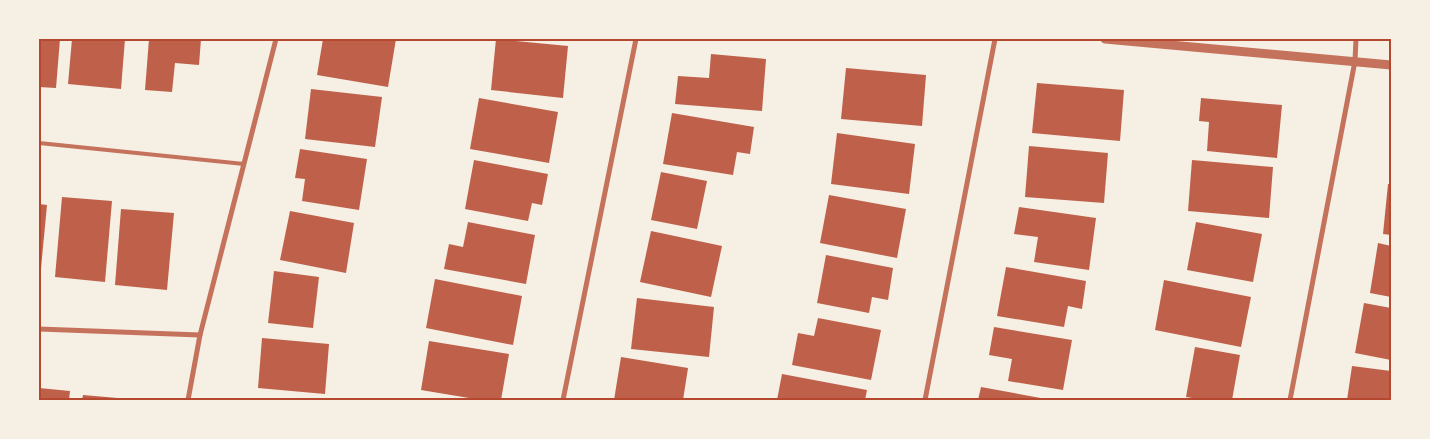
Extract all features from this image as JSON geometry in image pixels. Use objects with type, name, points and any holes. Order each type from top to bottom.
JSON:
[{"type":"street","points":[[188,400],[200,335],[276,39]]},
{"type":"street","points":[[564,400],[636,39]]},
{"type":"street","points":[[925,400],[995,39]]},
{"type":"street","points":[[1105,39],[1355,61],[1391,66]]},
{"type":"street","points":[[1290,400],[1355,61],[1356,39]]},
{"type":"street","points":[[39,329],[200,335]]},
{"type":"lane","points":[[39,143],[244,164]]},
{"type":"building","points":[[39,39],[60,39],[56,88],[39,87]]},
{"type":"building","points":[[72,39],[125,39],[121,89],[68,84]]},
{"type":"building","points":[[149,39],[201,39],[199,65],[175,63],[172,92],[145,90]]},
{"type":"building","points":[[323,39],[396,39],[388,87],[317,75]]},
{"type":"building","points":[[496,39],[568,46],[563,98],[491,90]]},
{"type":"building","points":[[711,54],[766,59],[762,111],[675,104],[678,76],[709,78]]},
{"type":"building","points":[[846,68],[926,75],[922,126],[841,119]]},
{"type":"building","points":[[1037,83],[1124,90],[1120,141],[1032,133]]},
{"type":"building","points":[[311,89],[382,97],[375,147],[305,139]]},
{"type":"building","points":[[479,98],[558,112],[549,163],[470,149]]},
{"type":"building","points":[[1201,98],[1282,105],[1277,158],[1207,151],[1209,122],[1199,121]]},
{"type":"building","points":[[672,113],[754,127],[750,154],[737,152],[733,175],[663,164]]},
{"type":"building","points":[[837,133],[915,144],[909,194],[831,184]]},
{"type":"building","points":[[1029,146],[1108,153],[1104,203],[1025,197]]},
{"type":"building","points":[[300,149],[367,159],[359,210],[302,201],[305,179],[295,178]]},
{"type":"building","points":[[474,160],[548,174],[542,205],[532,203],[528,221],[465,209]]},
{"type":"building","points":[[1192,160],[1273,167],[1269,218],[1188,211]]},
{"type":"building","points":[[661,172],[707,181],[697,229],[651,220]]},
{"type":"building","points":[[1388,184],[1391,184],[1391,235],[1383,234]]},
{"type":"building","points":[[829,195],[906,209],[897,258],[820,243]]},
{"type":"building","points":[[62,197],[112,201],[105,282],[55,277]]},
{"type":"building","points":[[39,204],[47,205],[40,279],[39,279]]},
{"type":"building","points":[[1019,207],[1096,218],[1089,270],[1034,262],[1038,237],[1014,234]]},
{"type":"building","points":[[121,209],[174,213],[167,290],[115,285]]},
{"type":"building","points":[[290,211],[354,223],[346,273],[280,260]]},
{"type":"building","points":[[468,222],[535,235],[526,284],[444,269],[449,244],[463,247]]},
{"type":"building","points":[[1196,222],[1262,234],[1253,282],[1187,270]]},
{"type":"building","points":[[651,231],[722,246],[711,297],[640,282]]},
{"type":"building","points":[[1378,243],[1391,246],[1391,297],[1370,293]]},
{"type":"building","points":[[826,255],[893,268],[888,300],[872,297],[869,313],[817,303]]},
{"type":"building","points":[[1006,267],[1086,281],[1082,309],[1068,306],[1064,327],[997,316]]},
{"type":"building","points":[[274,271],[319,277],[313,328],[268,323]]},
{"type":"building","points":[[435,279],[522,296],[513,345],[426,328]]},
{"type":"building","points":[[1164,280],[1251,297],[1241,347],[1155,330]]},
{"type":"building","points":[[637,298],[714,307],[709,357],[631,349]]},
{"type":"building","points":[[1364,303],[1391,308],[1391,360],[1355,353]]},
{"type":"building","points":[[818,318],[881,330],[871,380],[792,365],[798,333],[814,336]]},
{"type":"building","points":[[994,327],[1072,340],[1063,390],[1008,381],[1012,359],[989,355]]},
{"type":"building","points":[[262,338],[329,344],[325,394],[258,388]]},
{"type":"building","points":[[429,341],[509,354],[501,400],[481,400],[421,390]]},
{"type":"building","points":[[1195,347],[1240,355],[1232,400],[1204,400],[1186,397]]},
{"type":"building","points":[[621,357],[688,368],[683,400],[614,400]]},
{"type":"building","points":[[1352,366],[1391,371],[1391,400],[1347,400]]},
{"type":"building","points":[[782,374],[867,390],[865,400],[777,400]]},
{"type":"building","points":[[981,387],[1046,399],[1046,400],[978,400]]},
{"type":"building","points":[[39,388],[70,391],[69,400],[39,400]]},
{"type":"building","points":[[83,395],[129,399],[129,400],[82,400]]}]
